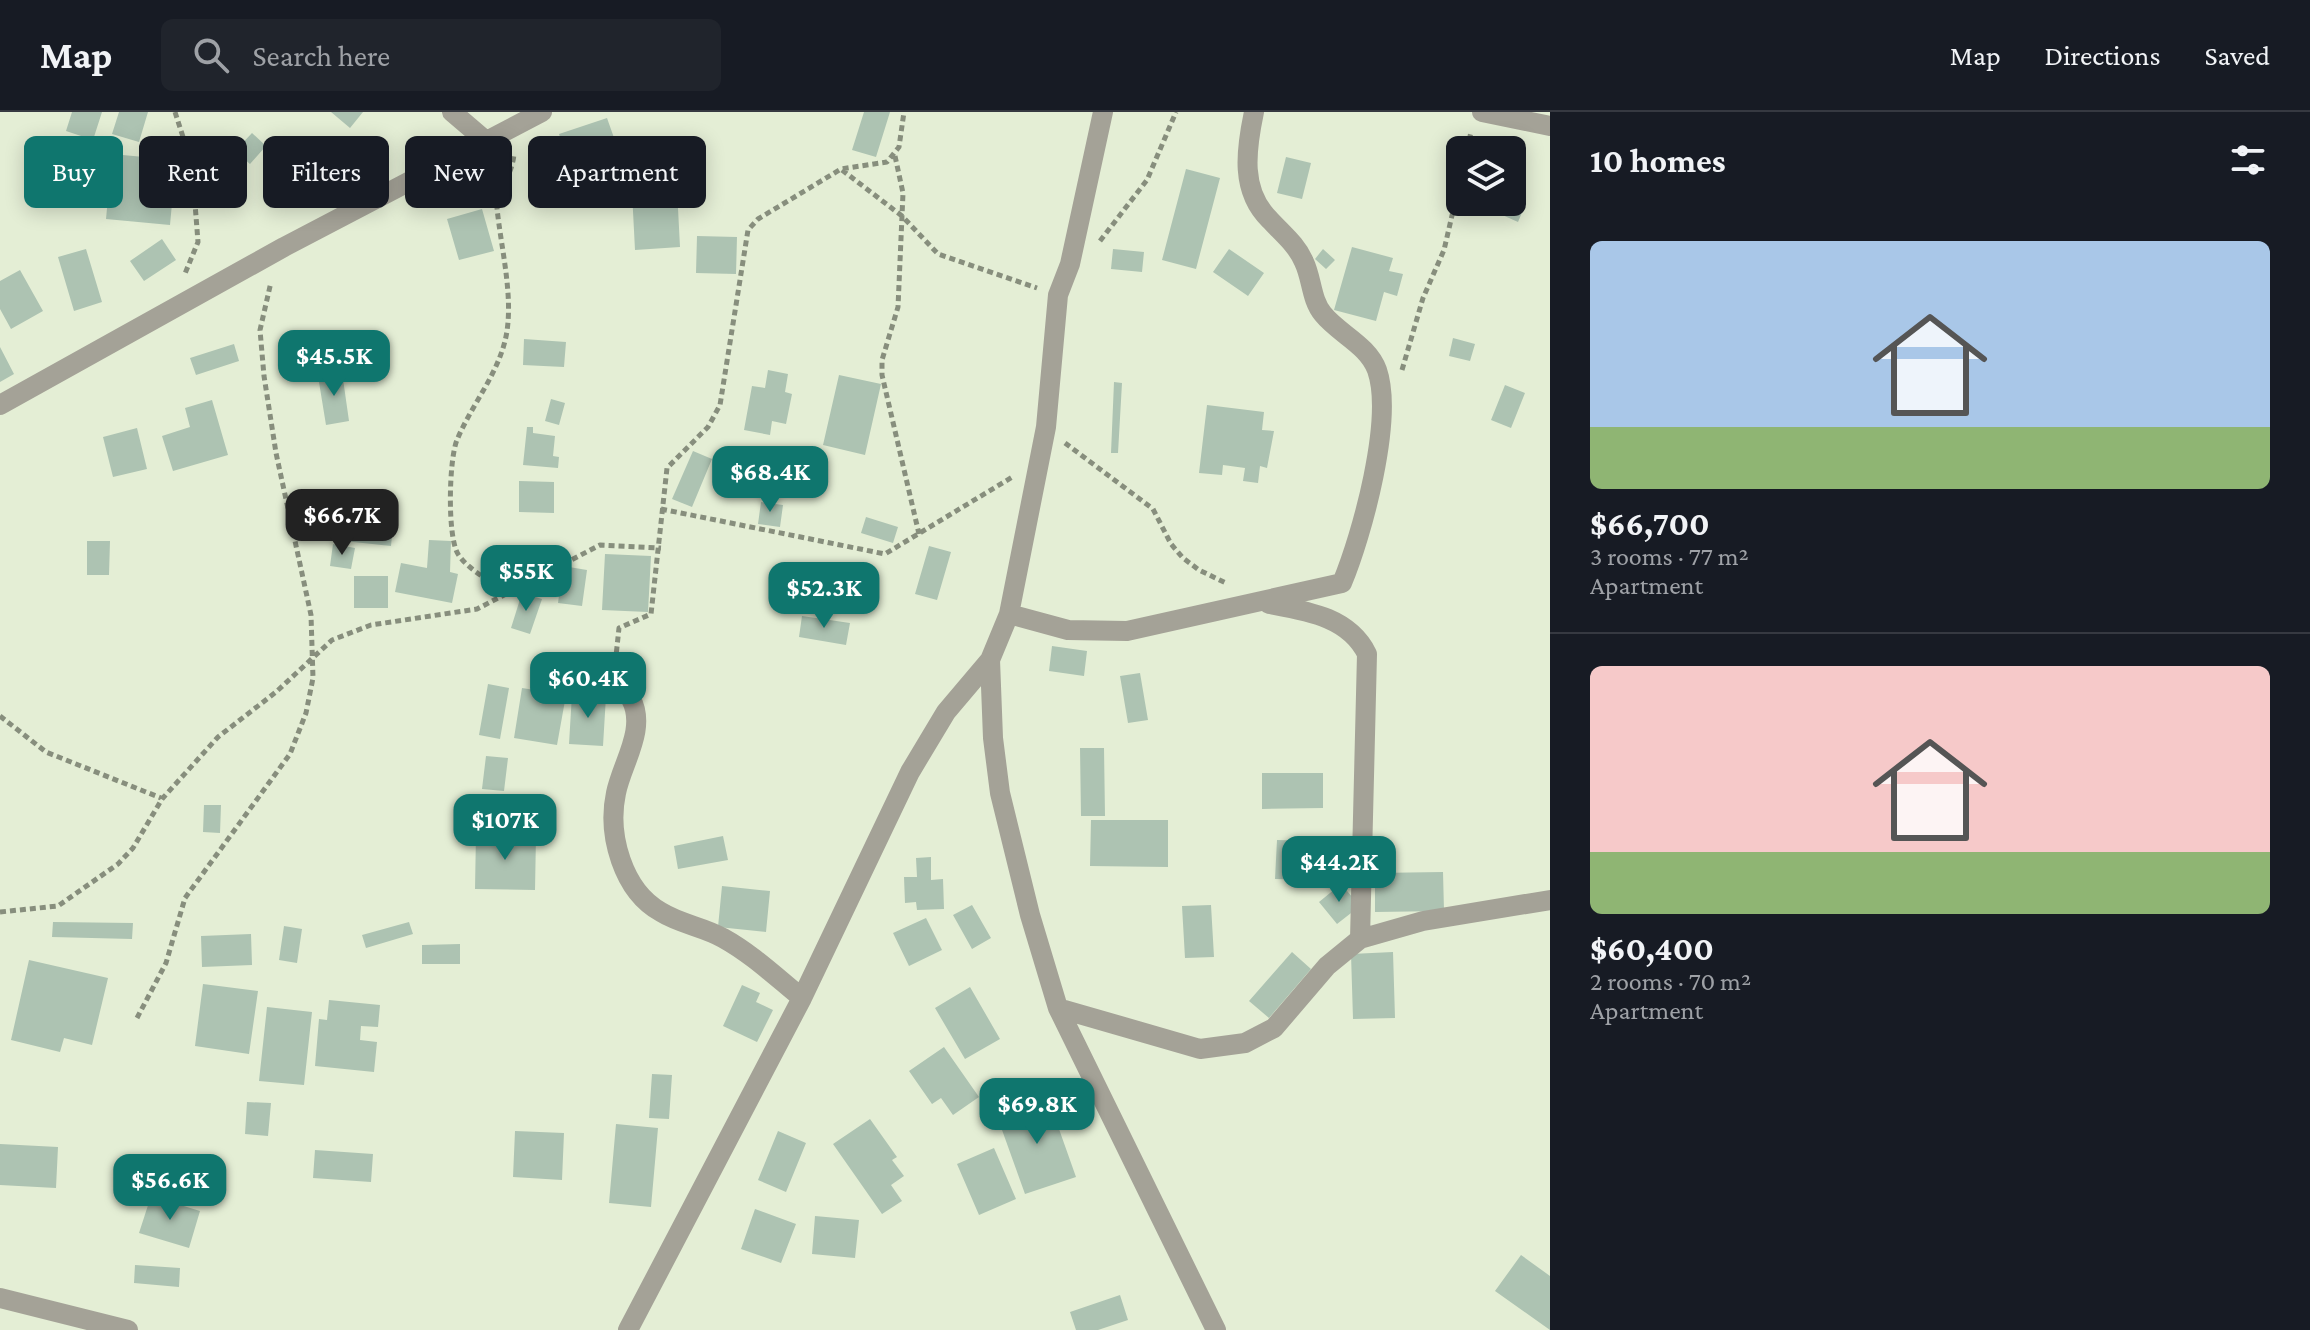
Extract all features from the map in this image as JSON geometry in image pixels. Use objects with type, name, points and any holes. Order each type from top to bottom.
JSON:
[{"type":"street","points":[[452,112],[480,136]]},
{"type":"street","points":[[494,136],[542,112]]},
{"type":"street","points":[[628,1330],[802,998],[910,772],[946,712],[990,660],[1009,614],[1046,427],[1058,295],[1070,264],[1103,112]]},
{"type":"street","points":[[1009,614],[1068,630],[1127,631],[1342,583],[1373,475],[1383,413],[1377,371],[1370,356],[1320,310],[1304,262],[1291,241],[1255,205],[1248,183],[1247,147],[1254,112]]},
{"type":"street","points":[[1482,112],[1550,126]]},
{"type":"street","points":[[0,405],[405,184]]},
{"type":"street","points":[[1261,603],[1321,616],[1344,626],[1360,639],[1367,654],[1360,939]]},
{"type":"street","points":[[990,660],[993,738],[1000,793],[1030,915],[1058,1008],[1216,1330]]},
{"type":"street","points":[[631,699],[637,711],[636,725],[615,795],[619,851],[631,886],[662,913],[736,946],[802,998]]},
{"type":"street","points":[[1058,1008],[1200,1049],[1245,1043],[1274,1028],[1327,966],[1360,939],[1423,921],[1550,900]]},
{"type":"street","points":[[0,1298],[128,1330]]},
{"type":"path","points":[[169,310],[198,242],[192,165],[175,112]]},
{"type":"path","points":[[904,112],[895,156],[903,193],[897,315],[882,360],[882,375],[919,534]]},
{"type":"path","points":[[1070,264],[1098,243],[1147,180],[1176,112]]},
{"type":"path","points":[[506,592],[458,554],[453,539],[452,469],[456,442],[498,362],[506,339],[508,313],[497,208],[501,191],[513,169],[519,121]]},
{"type":"path","points":[[631,699],[616,669],[619,628],[651,614],[661,548],[661,509],[667,468],[708,427],[720,405],[748,230],[758,219],[841,169],[887,162],[895,156]]},
{"type":"path","points":[[841,169],[902,216],[946,259],[1058,295]]},
{"type":"path","points":[[1383,413],[1403,369],[1423,298],[1444,250],[1452,216]]},
{"type":"path","points":[[137,1018],[166,963],[185,898],[290,754],[306,713],[314,654],[299,551],[276,453],[260,330],[264,302],[284,247]]},
{"type":"path","points":[[1046,427],[1153,509],[1171,544],[1183,558],[1229,585]]},
{"type":"path","points":[[661,509],[867,553],[885,554],[1038,460]]},
{"type":"path","points":[[0,912],[44,909],[72,899],[133,848],[162,799],[218,737],[276,692],[314,654],[350,630],[456,615],[493,602],[506,592],[600,545],[661,548]]},
{"type":"path","points":[[0,716],[46,752],[162,799]]},
{"type":"building","points":[[72,112],[102,112],[94,136],[66,131]]},
{"type":"building","points":[[119,112],[148,112],[139,142],[112,134]]},
{"type":"building","points":[[331,112],[363,112],[350,128]]},
{"type":"building","points":[[864,112],[890,112],[876,157],[852,150]]},
{"type":"building","points":[[607,118],[613,136],[560,136]]},
{"type":"building","points":[[252,133],[263,143],[263,149],[250,164],[247,161],[247,138]]},
{"type":"building","points":[[123,155],[139,157],[139,208],[172,208],[170,225],[106,219],[107,208],[123,208]]},
{"type":"building","points":[[1286,157],[1311,163],[1302,199],[1277,193]]},
{"type":"building","points":[[1186,169],[1220,178],[1196,269],[1162,260]]},
{"type":"building","points":[[633,208],[678,208],[680,247],[635,250]]},
{"type":"building","points":[[482,209],[494,251],[459,260],[447,219]]},
{"type":"building","points":[[1505,216],[1521,216],[1518,222]]},
{"type":"building","points":[[697,236],[737,237],[736,274],[696,273]]},
{"type":"building","points":[[162,239],[176,260],[144,281],[130,261]]},
{"type":"building","points":[[1352,247],[1393,258],[1389,271],[1403,274],[1397,296],[1384,292],[1376,321],[1334,310]]},
{"type":"building","points":[[86,249],[102,302],[74,311],[58,257]]},
{"type":"building","points":[[1113,249],[1144,252],[1142,272],[1111,269]]},
{"type":"building","points":[[1229,249],[1264,273],[1248,296],[1213,272]]},
{"type":"building","points":[[1323,249],[1335,260],[1326,269],[1315,259]]},
{"type":"building","points":[[20,270],[43,311],[11,329],[0,309],[0,281]]},
{"type":"building","points":[[1453,338],[1475,344],[1470,361],[1449,356]]},
{"type":"building","points":[[524,339],[566,342],[564,367],[523,365]]},
{"type":"building","points":[[234,344],[239,361],[196,375],[190,358]]},
{"type":"building","points":[[0,347],[14,374],[0,382]]},
{"type":"building","points":[[768,370],[788,374],[785,392],[792,394],[786,424],[772,421],[770,435],[744,430],[752,386],[765,388]]},
{"type":"building","points":[[342,372],[349,421],[326,425],[318,376]]},
{"type":"building","points":[[839,375],[881,384],[865,455],[823,445]]},
{"type":"building","points":[[1114,382],[1122,383],[1118,453],[1111,453]]},
{"type":"building","points":[[1505,385],[1525,393],[1511,428],[1491,420]]},
{"type":"building","points":[[551,399],[565,403],[559,425],[545,421]]},
{"type":"building","points":[[212,400],[228,455],[173,471],[162,436],[190,427],[185,408]]},
{"type":"building","points":[[1207,405],[1264,412],[1262,430],[1274,431],[1267,468],[1260,466],[1258,483],[1243,481],[1245,468],[1223,465],[1222,475],[1199,473]]},
{"type":"building","points":[[527,427],[533,427],[533,433],[555,436],[553,456],[559,457],[558,468],[523,465]]},
{"type":"building","points":[[137,428],[147,469],[113,477],[103,437]]},
{"type":"building","points":[[693,451],[712,459],[692,507],[672,499]]},
{"type":"building","points":[[519,481],[554,482],[554,513],[519,512]]},
{"type":"building","points":[[348,500],[395,504],[391,546],[344,541]]},
{"type":"building","points":[[761,502],[783,505],[780,527],[758,524]]},
{"type":"building","points":[[866,517],[898,527],[893,543],[861,533]]},
{"type":"building","points":[[429,540],[451,541],[450,572],[458,574],[452,603],[395,592],[401,563],[427,568]]},
{"type":"building","points":[[87,541],[110,541],[109,575],[87,575]]},
{"type":"building","points":[[333,544],[355,548],[351,569],[330,566]]},
{"type":"building","points":[[929,546],[951,552],[937,600],[915,594]]},
{"type":"building","points":[[605,554],[651,556],[648,612],[602,610]]},
{"type":"building","points":[[563,566],[587,570],[582,606],[558,603]]},
{"type":"building","points":[[354,576],[388,576],[388,608],[354,608]]},
{"type":"building","points":[[522,593],[542,599],[530,634],[511,628]]},
{"type":"building","points":[[802,616],[850,623],[846,645],[799,637]]},
{"type":"building","points":[[1052,646],[1087,651],[1084,676],[1049,671]]},
{"type":"building","points":[[1140,673],[1148,720],[1128,723],[1120,676]]},
{"type":"building","points":[[488,684],[509,688],[500,739],[479,735]]},
{"type":"building","points":[[522,688],[566,695],[557,745],[514,738]]},
{"type":"building","points":[[572,694],[606,696],[603,746],[569,744]]},
{"type":"building","points":[[1080,748],[1104,748],[1105,816],[1081,816]]},
{"type":"building","points":[[486,756],[508,758],[504,791],[482,789]]},
{"type":"building","points":[[1262,773],[1323,773],[1323,808],[1262,809]]},
{"type":"building","points":[[204,805],[221,805],[220,833],[203,832]]},
{"type":"building","points":[[1091,820],[1168,820],[1168,867],[1090,866]]},
{"type":"building","points":[[476,834],[536,836],[535,890],[475,889]]},
{"type":"building","points":[[723,836],[728,860],[678,869],[674,846]]},
{"type":"building","points":[[1277,840],[1355,842],[1354,881],[1275,879]]},
{"type":"building","points":[[931,857],[931,880],[943,879],[944,909],[917,910],[916,902],[905,903],[904,877],[917,877],[916,858]]},
{"type":"building","points":[[1443,872],[1444,911],[1375,912],[1375,873]]},
{"type":"building","points":[[1341,884],[1360,906],[1337,924],[1319,902]]},
{"type":"building","points":[[722,886],[770,891],[766,932],[718,927]]},
{"type":"building","points":[[972,905],[991,938],[972,949],[953,915]]},
{"type":"building","points":[[1211,905],[1214,957],[1185,958],[1182,906]]},
{"type":"building","points":[[926,918],[942,950],[909,966],[893,933]]},
{"type":"building","points":[[53,922],[133,923],[132,939],[52,937]]},
{"type":"building","points":[[409,922],[413,934],[366,948],[362,935]]},
{"type":"building","points":[[284,926],[302,929],[297,963],[279,960]]},
{"type":"building","points":[[251,934],[252,965],[202,967],[201,936]]},
{"type":"building","points":[[460,944],[460,964],[422,964],[422,945]]},
{"type":"building","points":[[1292,952],[1311,969],[1269,1018],[1249,1001]]},
{"type":"building","points":[[1393,952],[1395,1018],[1353,1019],[1351,954]]},
{"type":"building","points":[[29,960],[108,978],[92,1045],[64,1038],[60,1052],[11,1040]]},
{"type":"building","points":[[203,984],[258,991],[249,1054],[195,1046]]},
{"type":"building","points":[[742,985],[760,993],[756,1002],[773,1010],[757,1042],[723,1026]]},
{"type":"building","points":[[970,987],[1000,1039],[965,1059],[935,1008]]},
{"type":"building","points":[[329,1000],[380,1005],[378,1027],[361,1026],[360,1040],[377,1042],[374,1072],[315,1066],[319,1019],[327,1020]]},
{"type":"building","points":[[267,1007],[312,1012],[304,1085],[259,1081]]},
{"type":"building","points":[[944,1047],[979,1097],[953,1115],[941,1098],[932,1104],[909,1071]]},
{"type":"building","points":[[652,1074],[672,1075],[669,1119],[649,1118]]},
{"type":"building","points":[[1048,1098],[1076,1177],[1025,1194],[997,1116]]},
{"type":"building","points":[[247,1102],[271,1103],[268,1136],[245,1134]]},
{"type":"building","points":[[870,1119],[897,1157],[892,1160],[904,1176],[891,1185],[902,1201],[882,1214],[833,1144]]},
{"type":"building","points":[[616,1124],[658,1128],[651,1207],[609,1203]]},
{"type":"building","points":[[515,1131],[564,1133],[562,1180],[513,1177]]},
{"type":"building","points":[[778,1131],[806,1143],[786,1192],[758,1180]]},
{"type":"building","points":[[0,1144],[58,1147],[56,1188],[0,1185]]},
{"type":"building","points":[[994,1148],[1016,1199],[979,1215],[957,1164]]},
{"type":"building","points":[[315,1150],[373,1154],[371,1182],[313,1178]]},
{"type":"building","points":[[151,1196],[200,1211],[189,1248],[139,1233]]},
{"type":"building","points":[[755,1209],[796,1224],[781,1263],[741,1249]]},
{"type":"building","points":[[815,1216],[859,1220],[855,1258],[812,1254]]},
{"type":"building","points":[[1521,1255],[1550,1276],[1550,1330],[1495,1291]]},
{"type":"building","points":[[135,1265],[180,1268],[179,1287],[134,1283]]},
{"type":"building","points":[[1120,1295],[1128,1320],[1098,1330],[1076,1330],[1070,1312]]}]
